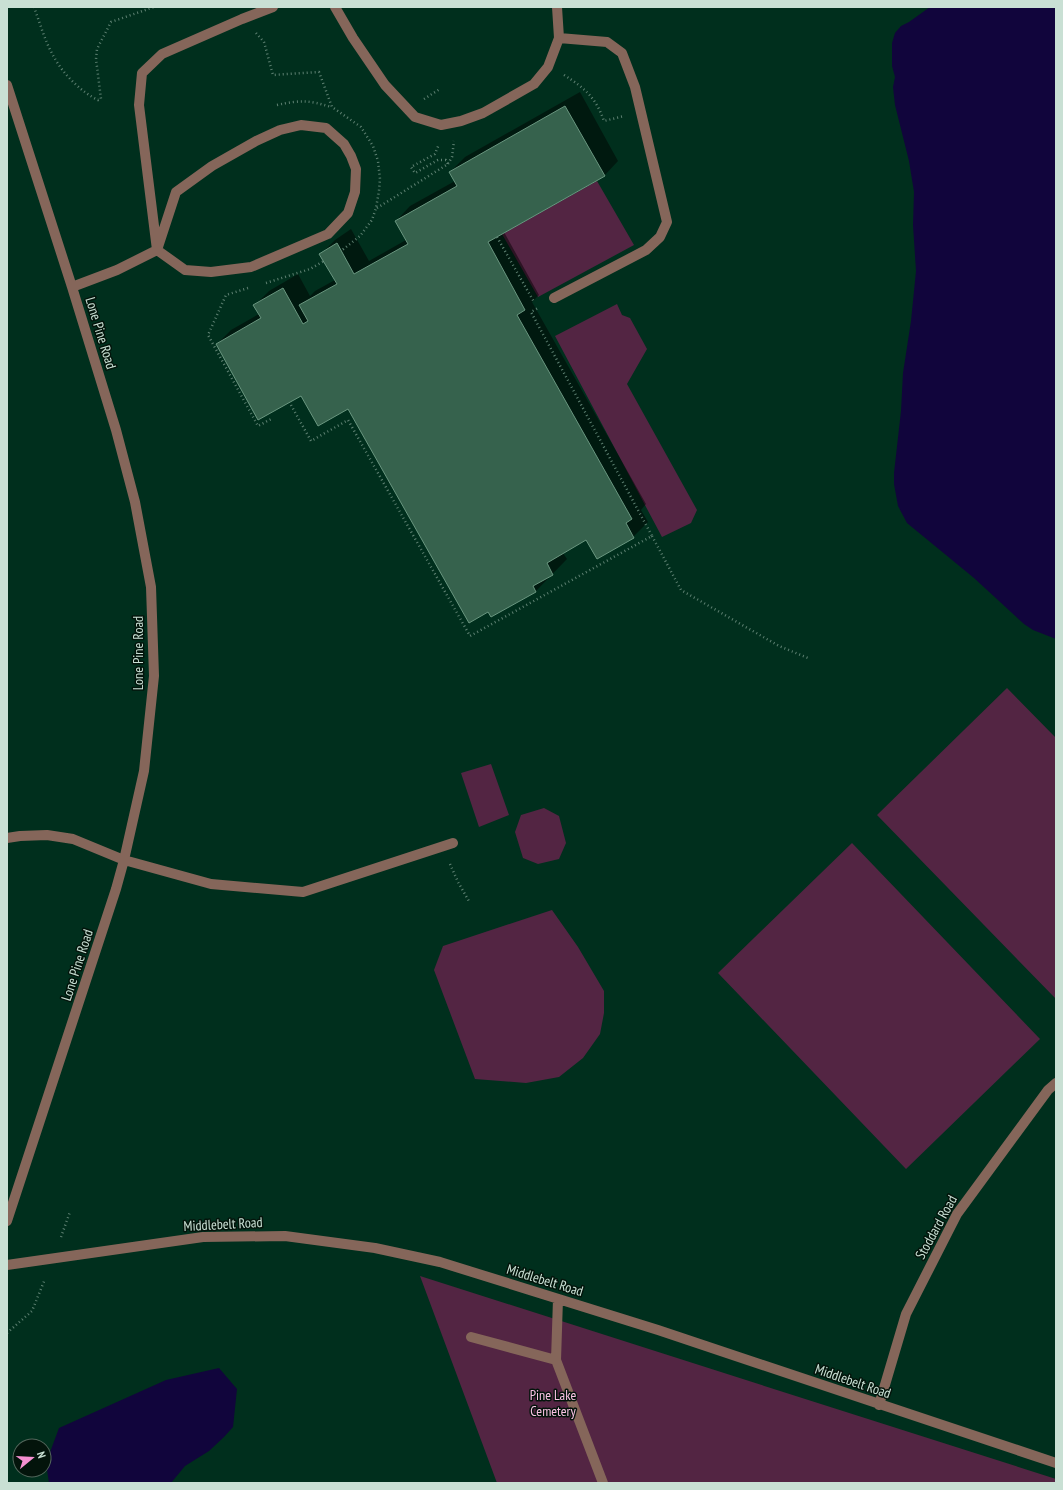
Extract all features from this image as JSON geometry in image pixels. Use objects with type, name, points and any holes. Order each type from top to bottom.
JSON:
[{"type":"street","points":[[72,287],[117,270],[157,250],[176,192],[212,166],[256,141],[280,130],[301,125],[326,128],[344,144],[356,169],[355,192],[348,213],[328,234],[251,267],[212,272],[185,270],[157,250],[139,105],[142,73],[162,54],[273,7]]},
{"type":"street","points":[[335,7],[353,38],[385,85],[415,117],[441,125],[461,121],[483,113],[534,84],[548,67],[559,38],[557,7]]},
{"type":"street","points":[[554,298],[646,250],[660,237],[667,222],[635,87],[622,53],[607,42],[559,38]]},
{"type":"street","name":"Lone Pine Road","points":[[7,85],[72,287],[136,502],[151,587],[154,676],[144,771],[124,860],[114,897],[7,1221]]},
{"type":"street","points":[[7,838],[47,835],[73,839],[124,860],[211,884],[303,892],[453,843]]},
{"type":"street","name":"Stoddard Road","points":[[879,1405],[906,1314],[957,1214],[1048,1090],[1056,1083]]},
{"type":"street","name":"Middlebelt Road","points":[[7,1265],[204,1237],[285,1236],[375,1248],[440,1262],[558,1299],[748,1359],[879,1405],[1056,1463]]},
{"type":"street","points":[[558,1299],[556,1360],[603,1483]]},
{"type":"street","points":[[471,1337],[556,1360]]},
{"type":"path","points":[[34,7],[54,57],[73,82],[89,97],[98,100],[101,99],[96,59],[97,49],[112,22],[154,7]]},
{"type":"path","points":[[564,75],[584,88],[599,107],[604,121],[641,112]]},
{"type":"path","points":[[277,105],[306,100],[315,101],[332,107]]},
{"type":"path","points":[[376,208],[448,164],[452,157],[454,139]]},
{"type":"path","points":[[440,140],[435,154],[411,167],[414,173],[438,160],[446,160],[448,164]]},
{"type":"path","points":[[497,237],[538,308]]},
{"type":"path","points":[[263,284],[310,269],[324,262]]},
{"type":"path","points":[[248,288],[226,295],[208,335],[258,426],[273,418]]},
{"type":"path","points":[[554,298],[531,312],[681,590],[778,646],[808,658]]},
{"type":"path","points":[[291,405],[311,441],[348,420],[470,636],[652,536]]},
{"type":"path","points":[[442,847],[458,882],[470,903]]},
{"type":"path","points":[[7,1333],[32,1311],[38,1295]]},
{"type":"green space","points":[[597,181],[634,245],[538,297],[502,234]]},
{"type":"green space","points":[[617,304],[622,315],[630,318],[647,349],[627,384],[697,510],[691,523],[662,537],[555,336]]},
{"type":"green space","points":[[1007,688],[1056,738],[1056,999],[877,815]]},
{"type":"green space","points":[[491,764],[509,815],[479,827],[461,773]]},
{"type":"green space","points":[[544,808],[559,816],[566,843],[559,859],[538,864],[523,858],[515,832],[521,815]]},
{"type":"green space","points":[[852,843],[1040,1039],[906,1169],[718,973]]},
{"type":"green space","points":[[552,910],[578,947],[604,991],[604,1013],[600,1034],[583,1058],[559,1077],[526,1083],[475,1079],[434,970],[443,946]]},
{"type":"green space","name":"Pine Lake Cemetery","points":[[420,1276],[1056,1479],[1056,1483],[497,1483]]},
{"type":"shaded area","points":[[930,7],[1056,7],[1056,639],[1033,630],[1024,624],[974,578],[907,523],[898,506],[894,484],[894,473],[901,411],[903,373],[911,321],[916,271],[913,225],[914,192],[909,161],[895,105],[893,87],[895,77],[892,66],[892,43],[895,33],[901,26]]},
{"type":"shaded area","points":[[219,1368],[237,1389],[233,1427],[209,1451],[185,1466],[171,1483],[49,1483],[48,1478],[52,1478],[52,1447],[59,1428],[166,1380]]},
{"type":"building","points":[[565,106],[605,176],[488,242],[525,310],[517,315],[632,519],[626,523],[634,538],[597,559],[586,540],[547,563],[553,575],[533,586],[536,592],[491,617],[488,612],[469,623],[348,409],[318,426],[301,396],[258,420],[216,344],[261,318],[253,305],[283,288],[303,324],[308,321],[299,305],[337,284],[319,254],[337,243],[354,274],[408,244],[395,221],[457,186],[449,172]]}]
